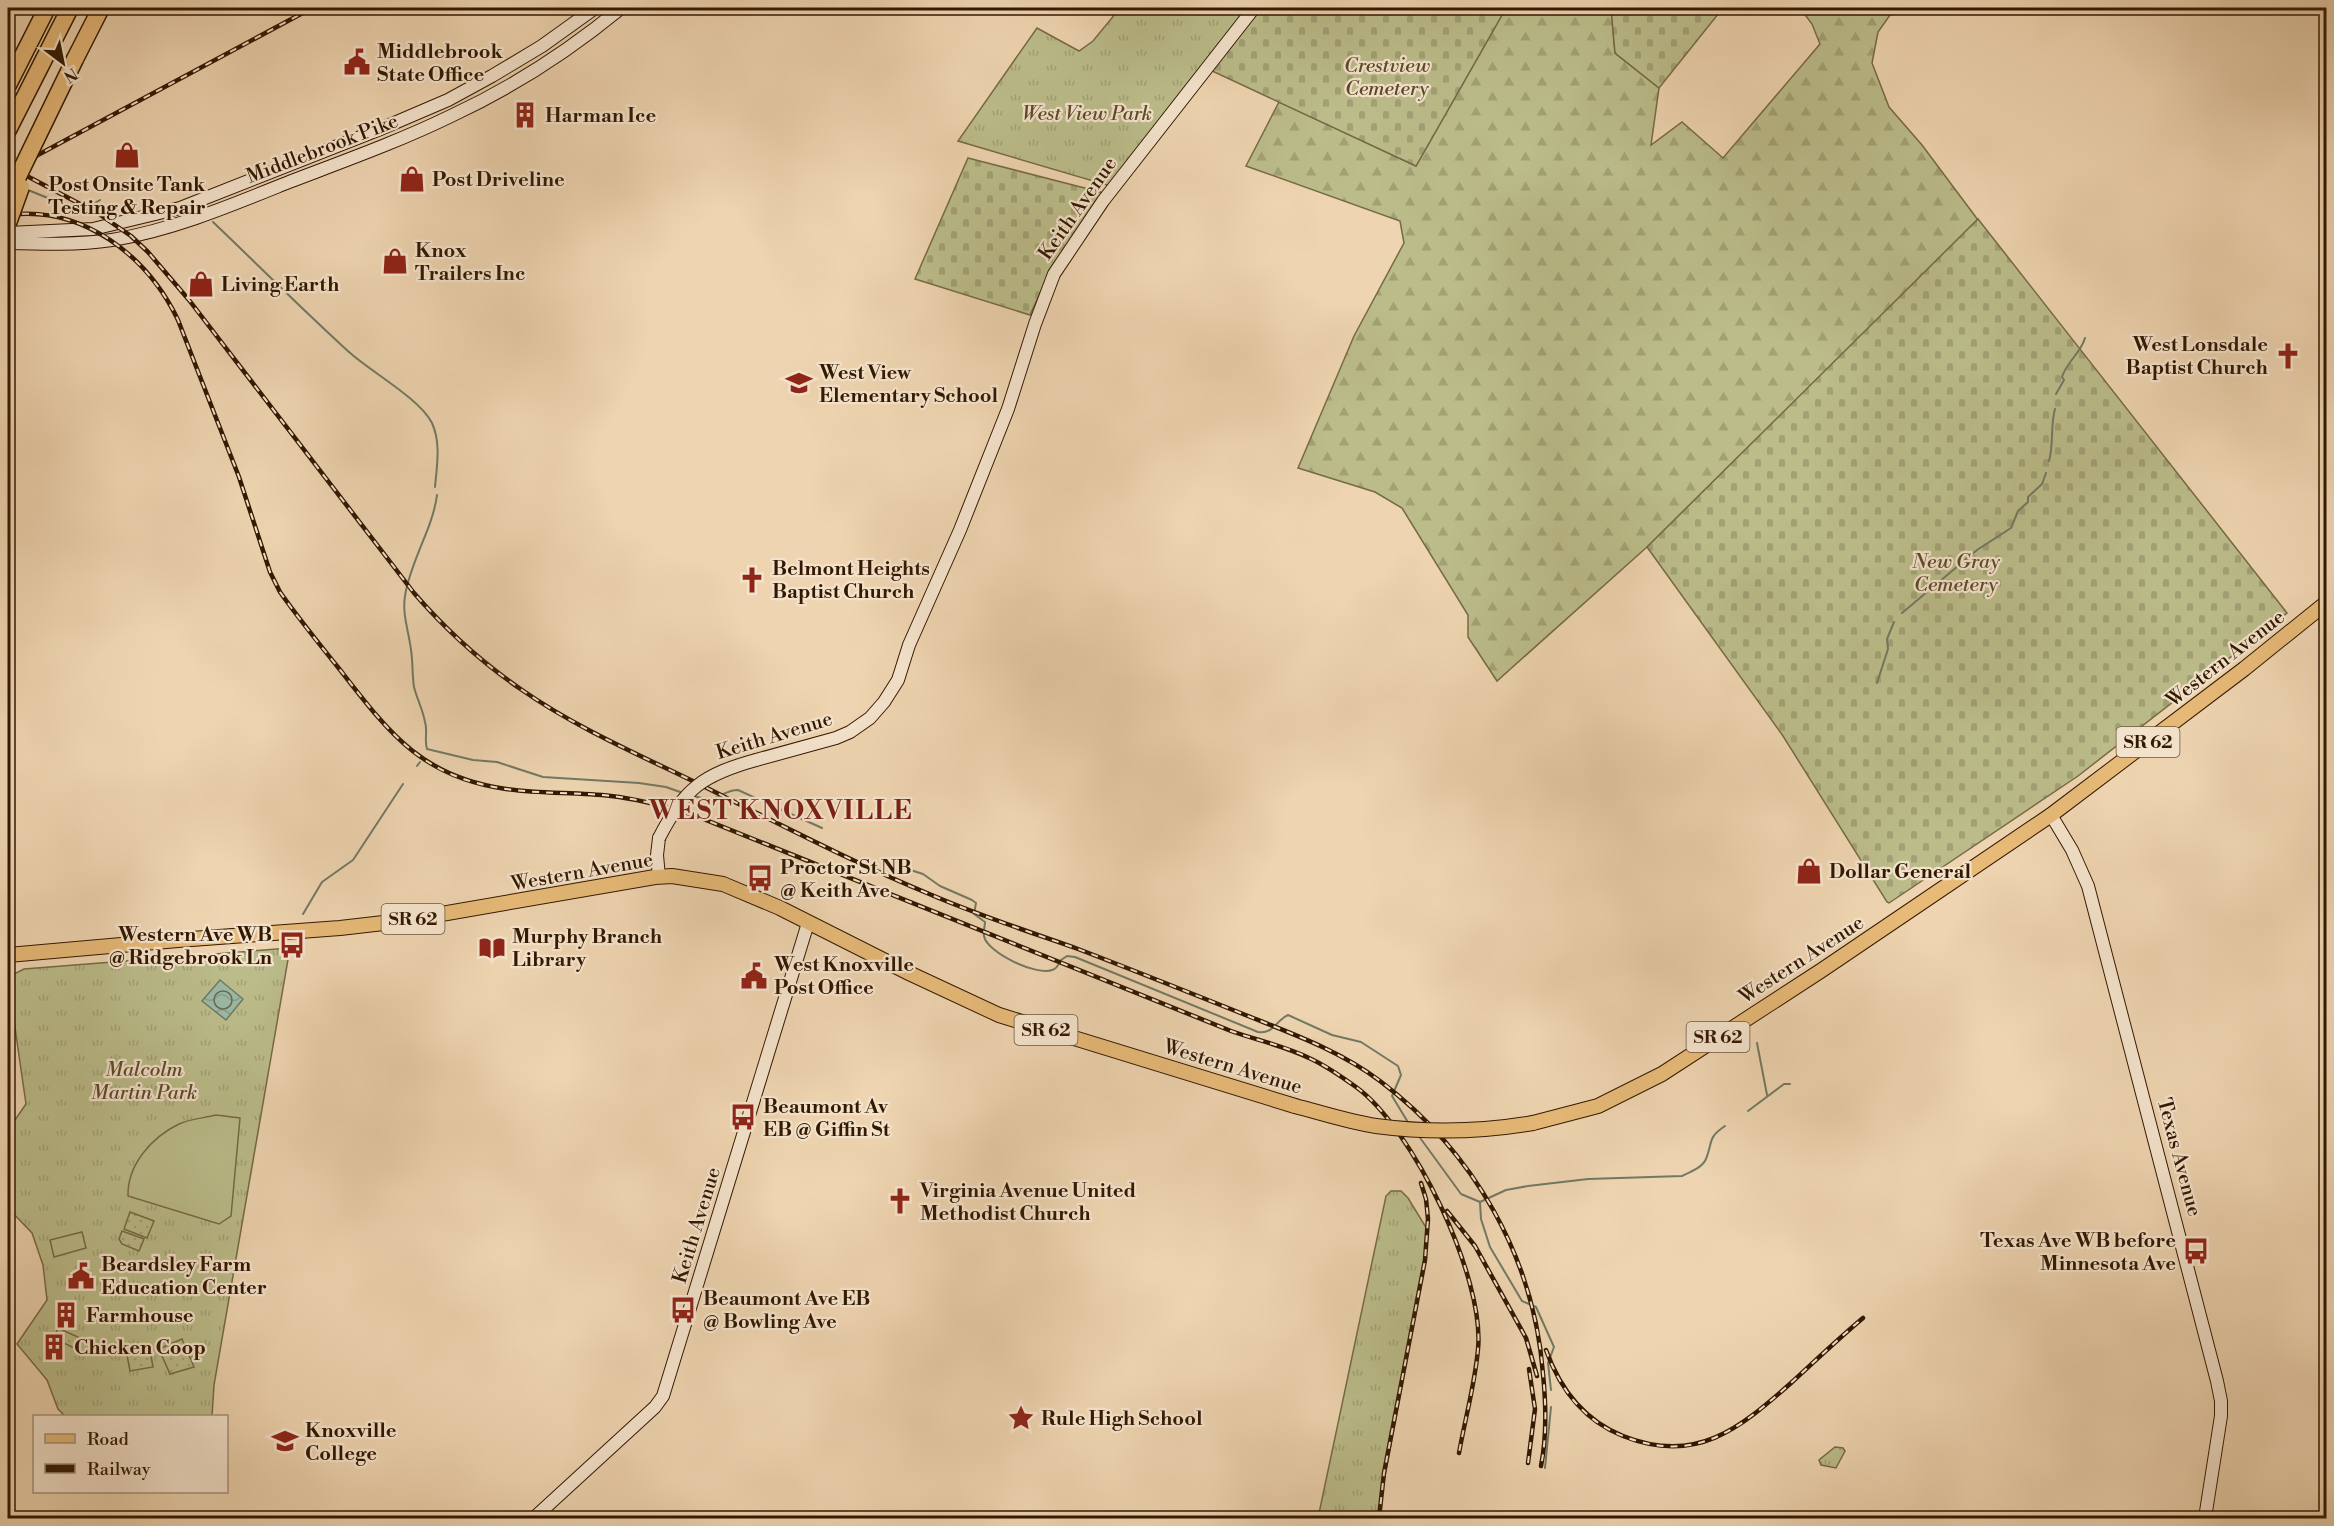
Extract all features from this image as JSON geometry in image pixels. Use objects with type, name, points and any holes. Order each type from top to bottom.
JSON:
[{"type":"highway","points":[[8,85],[47,8]]},
{"type":"highway","points":[[8,130],[70,8]]},
{"type":"highway","points":[[8,197],[101,8]]},
{"type":"highway","points":[[8,223],[41,131]]},
{"type":"main road","name":"Western Avenue","points":[[8,955],[381,924],[659,877],[687,878],[723,884],[780,908],[999,1015],[1295,1106],[1374,1126],[1409,1129],[1475,1131],[1533,1123],[1598,1106],[1662,1074],[1822,970],[2051,815],[2244,669],[2326,603]]},
{"type":"street","name":"Middlebrook Pike","points":[[8,233],[77,231],[108,227],[180,208],[448,100],[542,46],[596,8]]},
{"type":"street","name":"Middlebrook Pike","points":[[8,243],[55,244],[110,240],[186,220],[234,204],[455,115],[552,59],[621,8]]},
{"type":"street","name":"Keith Avenue","points":[[659,877],[657,855],[659,838],[675,809],[694,787],[717,772],[850,732],[870,718],[885,702],[898,680],[909,645],[1008,409],[1035,324],[1054,274],[1103,201],[1254,8]]},
{"type":"street","points":[[234,204],[232,194],[273,177],[293,163]]},
{"type":"street","name":"Texas Avenue","points":[[2051,815],[2072,850],[2088,886],[2124,1016],[2217,1381],[2221,1416],[2205,1518]]},
{"type":"street","name":"Keith Avenue","points":[[534,1518],[660,1400],[808,923]]},
{"type":"green space","name":"West View Park","points":[[1120,8],[1249,8],[1110,186],[958,141],[1037,28],[1079,51],[1093,41]]},
{"type":"green space","name":"Crestview Cemetery","points":[[1258,8],[1506,8],[1416,166],[1210,70]]},
{"type":"green space","points":[[1506,8],[1611,8],[1615,53],[1659,88],[1651,145],[1682,122],[1723,158],[1820,44],[1812,24],[1800,8],[1895,8],[1878,32],[1872,63],[1889,107],[1922,145],[1978,220],[1647,547],[1497,681],[1468,637],[1468,615],[1402,508],[1375,492],[1298,468],[1354,336],[1404,243],[1400,221],[1246,166],[1279,102],[1416,166]]},
{"type":"green space","points":[[1611,8],[1723,8],[1659,88],[1615,53]]},
{"type":"green space","points":[[968,158],[1104,193],[1053,265],[1030,315],[915,279]]},
{"type":"green space","name":"New Gray Cemetery","points":[[1978,219],[2287,613],[2078,776],[1889,903],[1783,736],[1647,547]]},
{"type":"green space","name":"Malcolm Martin Park","points":[[290,948],[214,1385],[212,1415],[64,1415],[58,1409],[47,1380],[17,1344],[47,1300],[43,1265],[32,1233],[8,1208],[8,1130],[26,1104],[9,986],[14,974],[24,969]]},
{"type":"green space","points":[[216,1115],[240,1118],[231,1216],[219,1224],[128,1196],[132,1174],[143,1153],[151,1144],[179,1124]]},
{"type":"green space","points":[[1391,1191],[1401,1191],[1408,1198],[1427,1229],[1426,1259],[1377,1518],[1318,1518],[1386,1196]]},
{"type":"green space","points":[[130,1212],[154,1221],[147,1238],[124,1229]]},
{"type":"green space","points":[[122,1231],[144,1239],[139,1251],[122,1244],[119,1239]]},
{"type":"green space","points":[[82,1232],[86,1248],[54,1257],[50,1240]]},
{"type":"green space","points":[[58,1328],[80,1338],[74,1348],[54,1338]]},
{"type":"green space","points":[[182,1339],[194,1367],[170,1374],[159,1349]]},
{"type":"green space","points":[[150,1351],[153,1367],[130,1371],[127,1355]]},
{"type":"green space","points":[[1835,1447],[1843,1448],[1845,1451],[1836,1468],[1821,1465],[1819,1460]]},
{"type":"water","points":[[220,980],[243,999],[226,1020],[202,1001]]},
{"type":"waterway","points":[[28,190],[75,209],[85,209],[100,200]]},
{"type":"waterway","points":[[213,222],[349,352],[406,395],[426,414],[437,438],[435,487]]},
{"type":"waterway","points":[[2056,394],[2064,380],[2062,377],[2064,371],[2085,338]]},
{"type":"waterway","points":[[2049,461],[2055,409]]},
{"type":"waterway","points":[[1902,613],[1977,550],[2011,528],[2018,511],[2028,502],[2028,497],[2042,484],[2046,473]]},
{"type":"waterway","points":[[427,749],[426,725],[414,687],[404,603],[408,583],[431,520],[437,495]]},
{"type":"waterway","points":[[1877,683],[1888,649],[1887,639],[1894,622]]},
{"type":"waterway","points":[[427,749],[473,760],[497,762],[543,777],[639,783],[666,787],[683,793]]},
{"type":"waterway","points":[[417,766],[420,762]]},
{"type":"waterway","points":[[303,914],[322,882],[353,860],[403,784]]},
{"type":"waterway","points":[[694,796],[710,799],[738,790],[822,828]]},
{"type":"waterway","points":[[901,867],[923,874],[940,886],[976,903],[974,914],[985,922],[984,934],[987,943],[1003,956],[1035,970],[1052,970],[1067,956],[1075,957],[1258,1032],[1271,1029],[1288,1015],[1332,1035],[1361,1042],[1398,1066],[1401,1075],[1392,1096],[1409,1124]]},
{"type":"waterway","points":[[1757,1043],[1767,1095]]},
{"type":"waterway","points":[[1748,1111],[1784,1084],[1790,1084]]},
{"type":"waterway","points":[[1418,1135],[1461,1194],[1480,1202],[1506,1190],[1528,1186],[1588,1179],[1682,1176],[1702,1165],[1713,1137],[1725,1126]]},
{"type":"waterway","points":[[1480,1203],[1481,1219],[1490,1247],[1522,1301],[1536,1307],[1554,1347],[1548,1363],[1551,1390]]},
{"type":"waterway","points":[[1545,1468],[1551,1407]]},
{"type":"railway","points":[[8,171],[312,8]]},
{"type":"railway","points":[[8,166],[99,214],[131,236],[148,252],[189,300],[414,593],[465,645],[522,690],[612,742],[876,871],[952,903],[1099,957],[1314,1043],[1364,1070],[1414,1109],[1444,1140],[1471,1174],[1493,1210],[1512,1249],[1527,1289],[1537,1331],[1544,1385],[1545,1432],[1541,1466]]},
{"type":"railway","points":[[8,215],[35,214],[61,218],[86,227],[109,239],[149,275],[165,296],[178,320],[239,477],[270,572],[280,592],[376,714],[410,749],[430,763],[477,783],[506,789],[621,797],[691,814],[1231,1031],[1300,1054],[1356,1087],[1378,1107],[1400,1135],[1421,1169],[1458,1246],[1470,1284],[1477,1319],[1478,1349],[1459,1453]]},
{"type":"railway","points":[[1379,1518],[1384,1473],[1425,1260],[1428,1219],[1426,1199],[1421,1183]]},
{"type":"railway","points":[[1447,1211],[1475,1246],[1526,1338],[1537,1376]]},
{"type":"railway","points":[[1546,1350],[1566,1390],[1575,1402],[1596,1421],[1623,1436],[1649,1444],[1673,1446],[1695,1444],[1715,1438],[1753,1415],[1863,1318]]},
{"type":"railway","points":[[1528,1463],[1535,1409],[1529,1369]]},
{"type":"place","name":"Middlebrook State Office","points":[[357,62]]},
{"type":"place","name":"Harman Ice","points":[[525,115]]},
{"type":"place","name":"Post Onsite Tank Testing & Repair","points":[[127,155]]},
{"type":"place","name":"Post Driveline","points":[[412,179]]},
{"type":"place","name":"Knox Trailers Inc","points":[[395,261]]},
{"type":"place","name":"Living Earth","points":[[201,284]]},
{"type":"place","name":"West Lonsdale Baptist Church","points":[[2288,356]]},
{"type":"place","name":"West View Elementary School","points":[[799,383]]},
{"type":"place","name":"Belmont Heights Baptist Church","points":[[752,580]]},
{"type":"place","name":"Dollar General","points":[[1809,871]]},
{"type":"place","name":"Proctor St NB @ Keith Ave","points":[[760,878]]},
{"type":"place","name":"Western Ave WB @ Ridgebrook Ln","points":[[292,945]]},
{"type":"place","name":"Murphy Branch Library","points":[[492,948]]},
{"type":"place","name":"West Knoxville Post Office","points":[[754,976]]},
{"type":"place","name":"Beaumont Av EB @ Giffin St","points":[[743,1117]]},
{"type":"place","name":"Virginia Avenue United Methodist Church","points":[[900,1201]]},
{"type":"place","name":"Texas Ave WB before Minnesota Ave","points":[[2196,1251]]},
{"type":"place","name":"Beardsley Farm Education Center","points":[[81,1276]]},
{"type":"place","name":"Beaumont Ave EB @ Bowling Ave","points":[[683,1310]]},
{"type":"place","name":"Farmhouse","points":[[66,1315]]},
{"type":"place","name":"Chicken Coop","points":[[54,1347]]},
{"type":"place","name":"Rule High School","points":[[1021,1418]]},
{"type":"place","name":"Knoxville College","points":[[285,1441]]},
{"type":"district","name":"WEST KNOXVILLE","points":[[781,810]]}]
